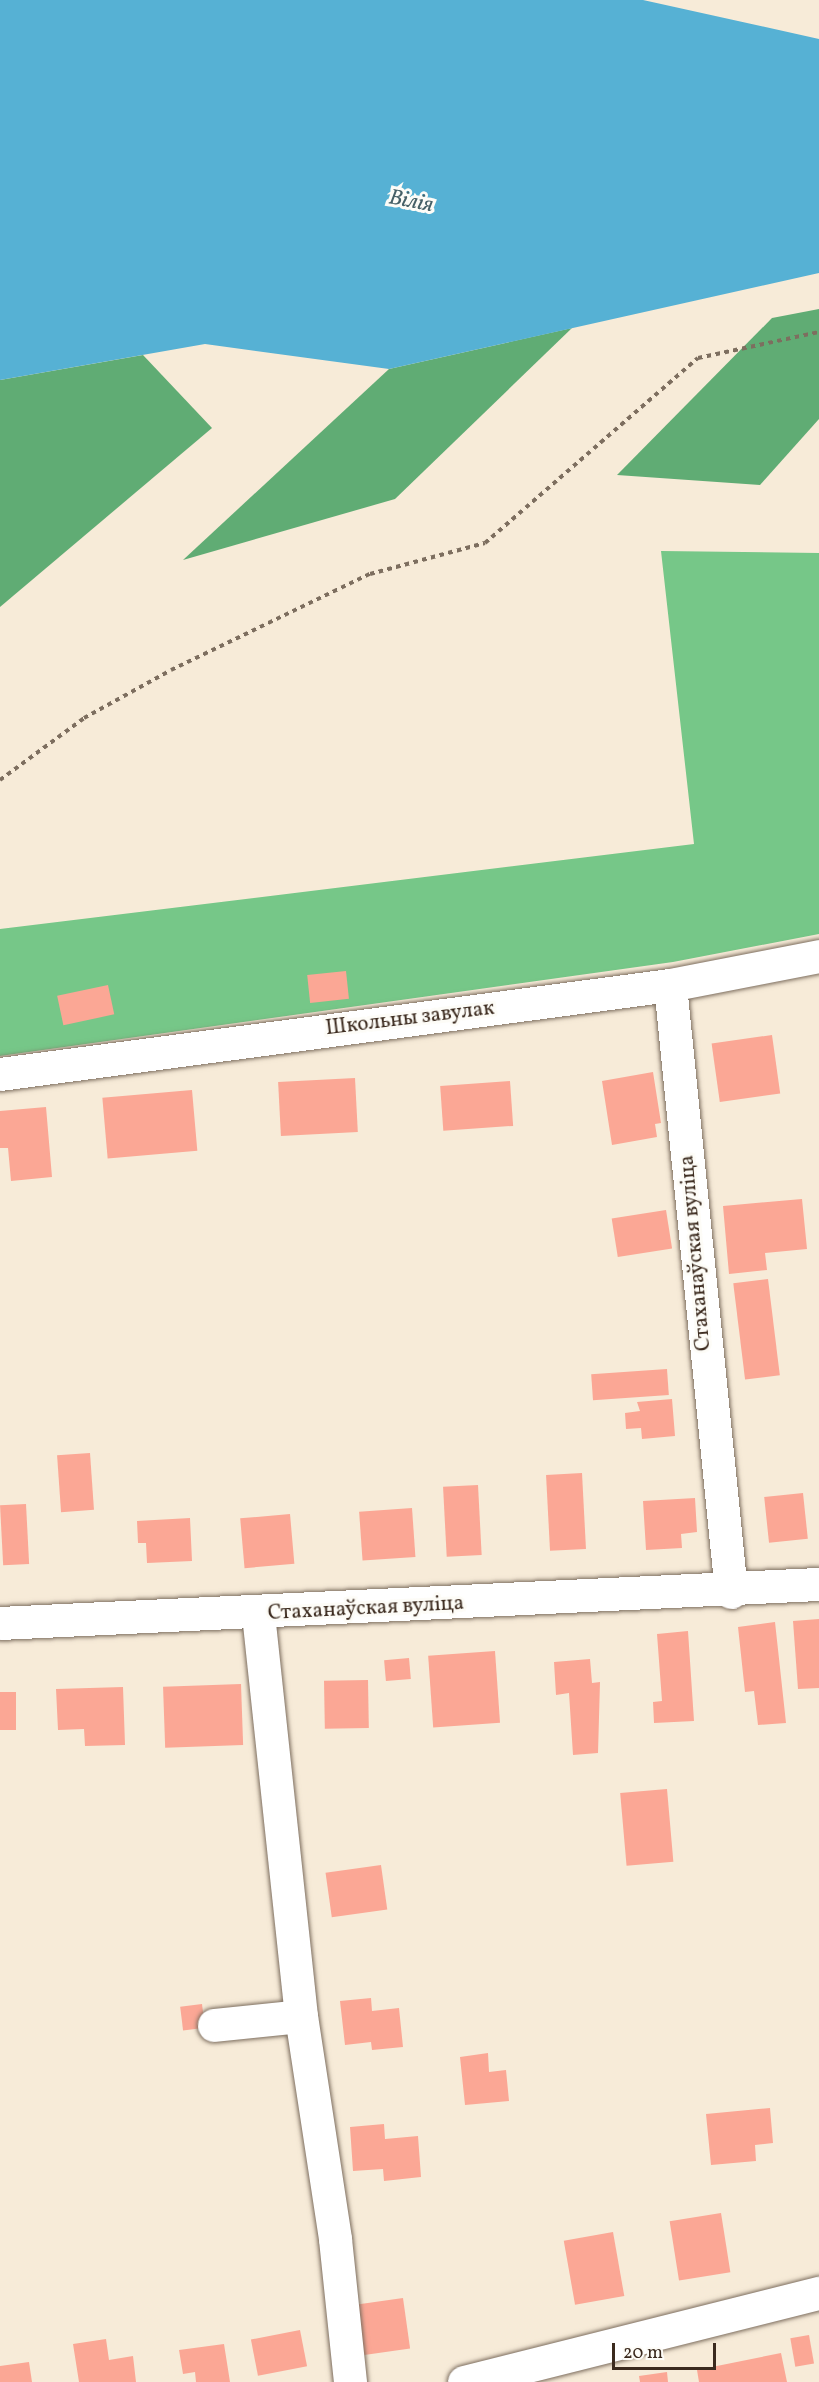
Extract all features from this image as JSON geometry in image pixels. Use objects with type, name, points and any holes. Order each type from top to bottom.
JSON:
[{"type":"street","name":"Школьны завулак","points":[[0,1074],[670,985],[819,956]]},
{"type":"street","name":"Стаханаўская вуліца","points":[[670,985],[731,1592]]},
{"type":"street","name":"Стаханаўская вуліца","points":[[0,1623],[258,1614],[731,1592],[819,1584]]},
{"type":"street","points":[[258,1614],[301,2016],[335,2239],[350,2382]]},
{"type":"street","points":[[214,2025],[301,2016]]},
{"type":"street","points":[[464,2382],[819,2293]]},
{"type":"path","points":[[0,780],[84,718],[171,670],[370,574],[485,543],[698,358],[819,332]]},
{"type":"green space","points":[[819,309],[819,419],[760,485],[617,475],[772,318]]},
{"type":"green space","points":[[572,328],[395,499],[183,560],[389,369]]},
{"type":"green space","points":[[143,355],[212,428],[0,607],[0,380]]},
{"type":"green space","points":[[661,551],[819,553],[819,934],[673,962],[0,1056],[0,929],[694,844]]},
{"type":"water","name":"Вілія","points":[[0,0],[643,0],[819,39],[819,273],[389,369],[205,344],[0,380]]},
{"type":"building","points":[[346,971],[349,999],[310,1003],[307,975]]},
{"type":"building","points":[[108,985],[114,1014],[63,1025],[57,996]]},
{"type":"building","points":[[772,1035],[780,1093],[720,1102],[712,1043]]},
{"type":"building","points":[[653,1072],[661,1123],[655,1124],[657,1137],[612,1145],[602,1081]]},
{"type":"building","points":[[355,1078],[358,1132],[281,1136],[278,1082]]},
{"type":"building","points":[[510,1081],[513,1126],[443,1131],[440,1086]]},
{"type":"building","points":[[192,1090],[197,1151],[108,1159],[102,1098]]},
{"type":"building","points":[[46,1107],[52,1177],[11,1181],[8,1148],[0,1148],[0,1111]]},
{"type":"building","points":[[802,1199],[807,1249],[765,1253],[767,1270],[729,1274],[723,1206]]},
{"type":"building","points":[[666,1210],[672,1249],[618,1257],[612,1219]]},
{"type":"building","points":[[768,1279],[780,1375],[745,1380],[733,1283]]},
{"type":"building","points":[[667,1369],[669,1395],[593,1400],[591,1374]]},
{"type":"building","points":[[672,1399],[675,1436],[642,1439],[641,1428],[626,1429],[625,1413],[640,1411],[637,1402]]},
{"type":"building","points":[[90,1453],[94,1510],[61,1512],[57,1455]]},
{"type":"building","points":[[582,1473],[586,1549],[550,1551],[546,1475]]},
{"type":"building","points":[[478,1485],[482,1555],[447,1557],[443,1487]]},
{"type":"building","points":[[803,1493],[808,1539],[769,1543],[764,1497]]},
{"type":"building","points":[[695,1498],[697,1532],[681,1534],[682,1548],[646,1550],[643,1501]]},
{"type":"building","points":[[26,1504],[29,1564],[3,1565],[0,1505]]},
{"type":"building","points":[[412,1508],[415,1557],[363,1561],[359,1512]]},
{"type":"building","points":[[290,1514],[294,1564],[245,1568],[240,1518]]},
{"type":"building","points":[[190,1518],[192,1561],[147,1563],[146,1543],[138,1543],[137,1521]]},
{"type":"building","points":[[819,1619],[819,1688],[798,1689],[793,1621]]},
{"type":"building","points":[[775,1622],[786,1723],[758,1725],[754,1691],[745,1692],[738,1627]]},
{"type":"building","points":[[688,1631],[694,1721],[654,1723],[653,1702],[662,1701],[657,1634]]},
{"type":"building","points":[[495,1651],[500,1723],[433,1727],[428,1656]]},
{"type":"building","points":[[409,1658],[411,1679],[386,1681],[384,1660]]},
{"type":"building","points":[[590,1659],[592,1683],[600,1682],[598,1753],[573,1755],[569,1693],[556,1695],[554,1662]]},
{"type":"building","points":[[368,1680],[369,1728],[325,1729],[324,1681]]},
{"type":"building","points":[[241,1684],[243,1745],[165,1748],[163,1687]]},
{"type":"building","points":[[123,1687],[125,1745],[85,1746],[84,1729],[58,1730],[56,1689]]},
{"type":"building","points":[[0,1692],[16,1692],[16,1730],[0,1730]]},
{"type":"building","points":[[667,1789],[673,1862],[627,1866],[620,1793]]},
{"type":"building","points":[[381,1865],[387,1910],[332,1917],[326,1873]]},
{"type":"building","points":[[371,1998],[372,2011],[399,2008],[403,2047],[372,2050],[371,2042],[345,2045],[340,2001]]},
{"type":"building","points":[[202,2004],[205,2028],[183,2031],[180,2007]]},
{"type":"building","points":[[488,2053],[489,2072],[506,2070],[509,2101],[465,2105],[460,2057]]},
{"type":"building","points":[[770,2108],[773,2143],[755,2145],[756,2161],[711,2165],[706,2114]]},
{"type":"building","points":[[384,2124],[385,2139],[418,2136],[421,2177],[384,2181],[383,2169],[353,2171],[350,2127]]},
{"type":"building","points":[[721,2213],[730,2272],[679,2280],[670,2221]]},
{"type":"building","points":[[613,2232],[624,2296],[575,2305],[564,2241]]},
{"type":"building","points":[[403,2298],[410,2349],[363,2355],[355,2305]]},
{"type":"building","points":[[300,2330],[307,2366],[258,2376],[251,2340]]},
{"type":"building","points":[[809,2335],[814,2364],[795,2367],[790,2338]]},
{"type":"building","points":[[106,2339],[109,2360],[133,2356],[136,2382],[79,2382],[73,2344]]},
{"type":"building","points":[[224,2344],[230,2382],[196,2382],[195,2372],[183,2374],[179,2350]]},
{"type":"building","points":[[781,2353],[787,2382],[699,2382],[697,2370]]},
{"type":"building","points":[[29,2362],[32,2382],[0,2382],[0,2366]]},
{"type":"building","points":[[667,2372],[668,2382],[640,2382],[639,2376]]}]
